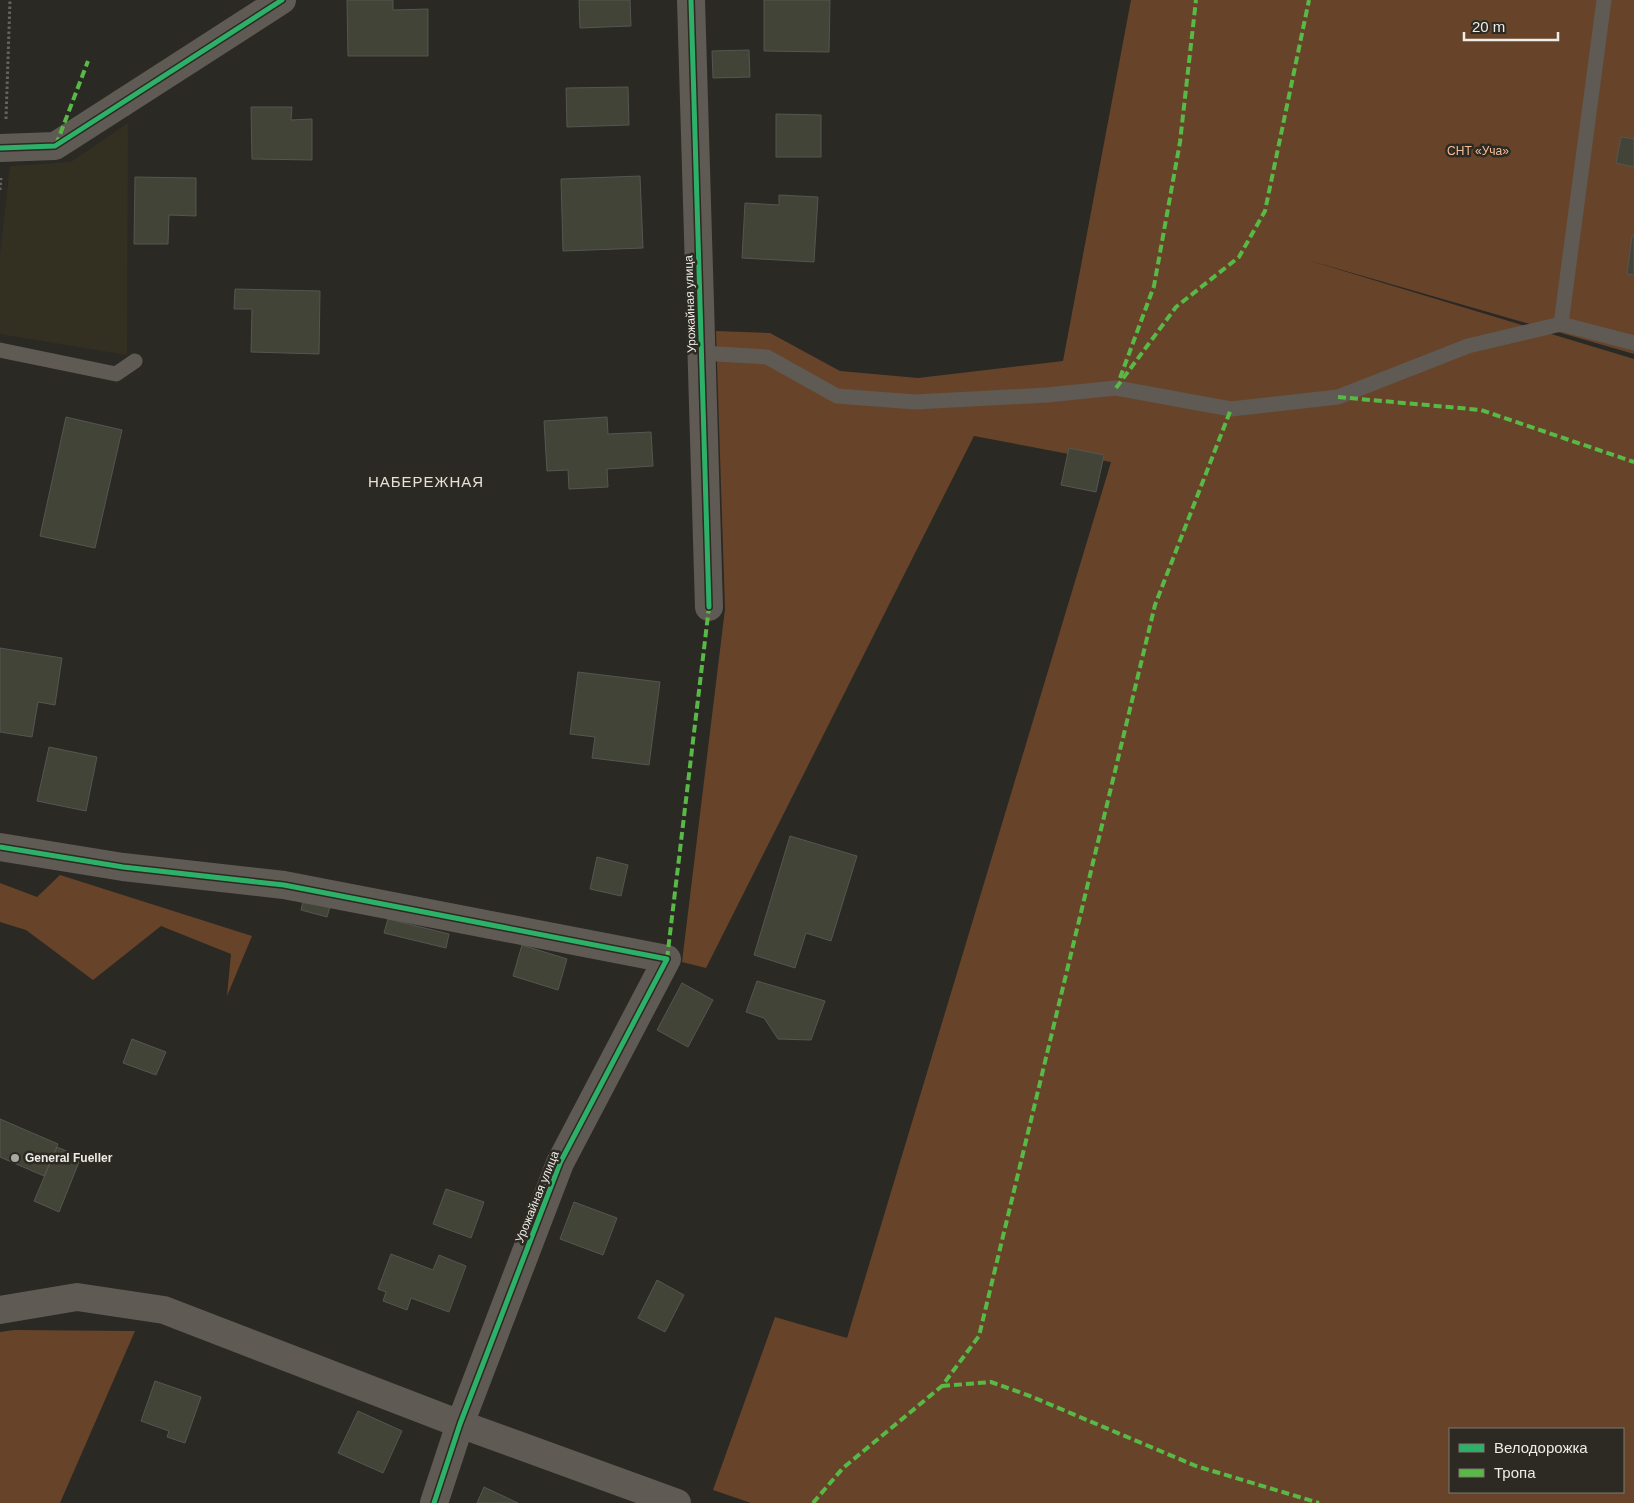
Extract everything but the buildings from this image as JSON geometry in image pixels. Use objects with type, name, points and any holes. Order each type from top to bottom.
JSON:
[{"type":"street","points":[[3,148],[55,146],[282,0]]},
{"type":"street","name":"Урожайная улица","points":[[691,0],[708,607]]},
{"type":"street","name":"Урожайная улица","points":[[0,847],[124,867],[284,885],[667,959],[560,1163],[460,1424],[434,1503]]},
{"type":"street","points":[[0,1310],[77,1297],[164,1310],[460,1424],[677,1503]]},
{"type":"lane","points":[[1562,324],[1604,0]]},
{"type":"lane","points":[[701,353],[767,358],[838,396],[915,402],[1046,395],[1116,388],[1231,409],[1338,397],[1468,346],[1562,324],[1634,342]]},
{"type":"lane","points":[[0,350],[116,374],[135,361]]},
{"type":"path","points":[[0,190],[10,0]]},
{"type":"shaded area","points":[[128,123],[127,355],[0,334],[0,255],[10,166],[71,162]]},
{"type":"green space","name":"СНТ «Уча»","points":[[1131,0],[1634,0],[1634,354],[1304,259],[1634,359],[1634,1503],[751,1503],[713,1490],[775,1317],[847,1338],[1111,462],[974,436],[706,968],[682,962],[725,609],[716,331],[770,333],[840,371],[918,378],[1063,361]]},
{"type":"green space","points":[[60,875],[252,936],[227,996],[231,954],[161,926],[93,980],[26,930],[0,922],[0,883],[37,897]]},
{"type":"green space","points":[[14,1330],[135,1331],[60,1503],[0,1503],[0,1332]]},
{"type":"marked path","points":[[1120,378],[1154,286],[1180,142],[1196,0]]},
{"type":"marked path","points":[[1116,388],[1176,307],[1239,257],[1265,211],[1309,0]]},
{"type":"marked path","points":[[56,145],[88,61]]},
{"type":"marked path","points":[[1338,397],[1481,410],[1634,462]]},
{"type":"marked path","points":[[813,1503],[843,1468],[942,1386],[979,1336],[1155,605],[1231,409]]},
{"type":"marked path","points":[[667,959],[709,607]]},
{"type":"marked path","points":[[942,1386],[991,1382],[1030,1396],[1196,1466],[1319,1503]]},
{"type":"cycle path","points":[[0,148],[55,146],[282,0]]},
{"type":"cycle path","points":[[691,0],[709,607]]},
{"type":"cycle path","points":[[0,847],[123,867],[284,885],[667,959],[560,1163],[460,1424],[434,1503]]},
{"type":"place","name":"General Fueller","points":[[15,1158]]},
{"type":"district","name":"НАБЕРЕЖНАЯ","points":[[426,481]]}]
